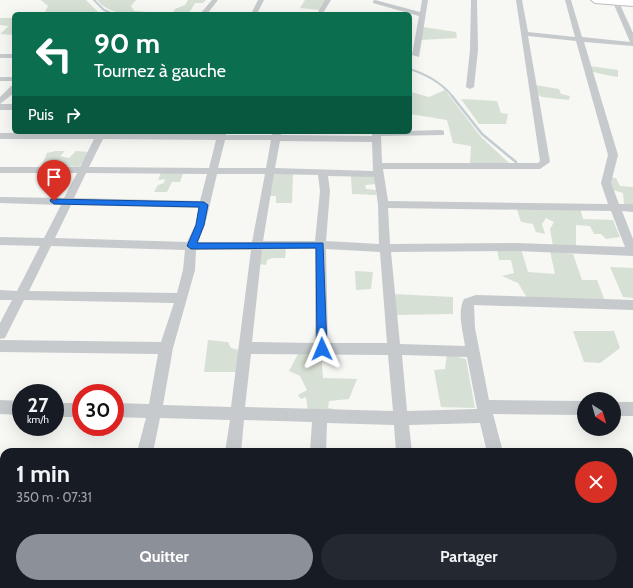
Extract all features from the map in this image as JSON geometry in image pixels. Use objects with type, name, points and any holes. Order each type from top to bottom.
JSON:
[{"type":"highway","points":[[595,0],[633,3]]},
{"type":"street","points":[[205,12],[215,0]]},
{"type":"street","points":[[255,12],[261,0]]},
{"type":"street","points":[[321,12],[328,0]]},
{"type":"street","points":[[416,54],[425,0]]},
{"type":"street","points":[[470,87],[474,50],[474,0]]},
{"type":"street","points":[[0,170],[271,171],[323,174],[379,170],[540,166],[543,164],[519,0]]},
{"type":"street","points":[[0,241],[191,246],[320,245],[385,248],[516,247],[632,251],[605,180],[611,168],[613,155],[568,0]]},
{"type":"street","points":[[525,34],[633,42],[615,1]]},
{"type":"street","points":[[375,3],[408,12]]},
{"type":"street","points":[[412,13],[422,16]]},
{"type":"street","points":[[0,56],[12,56]]},
{"type":"street","points":[[0,79],[12,79]]},
{"type":"street","points":[[0,102],[12,90]]},
{"type":"street","points":[[0,107],[12,107]]},
{"type":"street","points":[[412,134],[441,133]]},
{"type":"street","points":[[0,136],[101,134],[408,134]]},
{"type":"street","points":[[0,334],[101,134]]},
{"type":"street","points":[[146,448],[155,410],[166,348],[182,298],[189,270],[191,246],[200,225],[222,135]]},
{"type":"street","points":[[234,448],[257,246],[276,135]]},
{"type":"street","points":[[376,135],[404,448]]},
{"type":"street","points":[[322,349],[320,245],[325,191],[323,174]]},
{"type":"street","points":[[0,200],[204,205]]},
{"type":"street","points":[[383,204],[633,208]]},
{"type":"street","points":[[0,294],[182,298]]},
{"type":"street","points":[[494,448],[473,352],[466,310],[468,302],[472,300],[633,305]]},
{"type":"street","points":[[0,346],[166,348]]},
{"type":"street","points":[[246,348],[473,352]]},
{"type":"street","points":[[0,407],[12,408]]},
{"type":"street","points":[[124,410],[401,418],[485,411],[577,408]]},
{"type":"street","points":[[621,409],[633,409]]},
{"type":"street","points":[[318,448],[320,415]]},
{"type":"shaded area","points":[[41,0],[86,0],[98,12],[45,12],[48,6]]},
{"type":"shaded area","points":[[97,0],[136,0],[131,6],[134,11],[147,12],[116,12],[104,7]]},
{"type":"shaded area","points":[[188,0],[206,0],[203,3],[195,3],[190,12],[173,12],[175,9],[185,5]]},
{"type":"shaded area","points":[[305,0],[326,0],[320,10],[300,8]]},
{"type":"shaded area","points":[[0,18],[12,18],[12,35],[0,34],[9,26],[0,25]]},
{"type":"shaded area","points":[[423,27],[456,32],[457,38],[420,40]]},
{"type":"shaded area","points":[[589,66],[618,70],[618,77],[589,71]]},
{"type":"shaded area","points":[[535,85],[559,89],[561,94],[570,96],[569,100],[542,97],[535,93]]},
{"type":"shaded area","points":[[445,90],[481,137],[509,163],[470,163],[471,146],[453,143],[447,120],[412,114],[412,92],[429,97]]},
{"type":"shaded area","points":[[461,99],[497,101],[501,113],[508,114],[506,124],[479,124]]},
{"type":"shaded area","points":[[65,151],[60,156],[69,158],[76,151],[89,152],[79,167],[42,165],[47,153]]},
{"type":"shaded area","points":[[163,168],[185,168],[180,182],[172,182],[167,192],[154,192],[158,185],[164,183],[165,179],[158,180]]},
{"type":"shaded area","points":[[271,173],[293,174],[292,203],[276,203],[276,196],[269,196]]},
{"type":"shaded area","points":[[351,175],[376,175],[376,184],[365,185],[366,189],[376,190],[376,195],[352,194]]},
{"type":"shaded area","points":[[609,177],[616,178],[620,186],[633,187],[633,205],[624,205],[623,193],[610,189]]},
{"type":"shaded area","points":[[516,206],[580,208],[583,219],[613,220],[620,237],[606,239],[601,234],[594,234],[590,226],[576,225],[576,246],[553,246],[550,229],[554,222],[546,218],[542,224],[545,234],[536,232],[533,224],[521,222]]},
{"type":"shaded area","points":[[262,247],[286,247],[285,258],[272,258],[267,260],[266,265],[258,264]]},
{"type":"shaded area","points":[[497,249],[521,249],[528,272],[555,274],[550,251],[573,254],[582,280],[597,280],[605,301],[529,301],[518,283],[502,276],[514,273],[511,260],[499,260]]},
{"type":"shaded area","points":[[610,267],[633,268],[633,298],[623,297]]},
{"type":"shaded area","points":[[355,271],[373,272],[371,289],[356,290]]},
{"type":"shaded area","points":[[394,294],[453,297],[453,314],[394,315]]},
{"type":"shaded area","points":[[573,331],[614,331],[620,348],[600,363],[584,362]]},
{"type":"shaded area","points":[[208,340],[228,342],[231,348],[243,351],[240,372],[204,372]]},
{"type":"shaded area","points":[[299,352],[321,352],[323,378],[357,379],[349,399],[329,401],[328,408],[339,410],[308,412],[306,397],[301,399],[298,395],[307,390],[300,376],[289,371]]},
{"type":"shaded area","points":[[447,354],[466,359],[475,408],[441,407],[434,370],[445,369]]},
{"type":"waterway","points":[[94,0],[104,10],[108,12]]},
{"type":"waterway","points":[[412,70],[444,87],[452,96]]},
{"type":"waterway","points":[[452,96],[482,134],[516,162]]},
{"type":"route","points":[[54,201],[204,205],[200,225],[191,246],[320,245],[322,349]]}]
